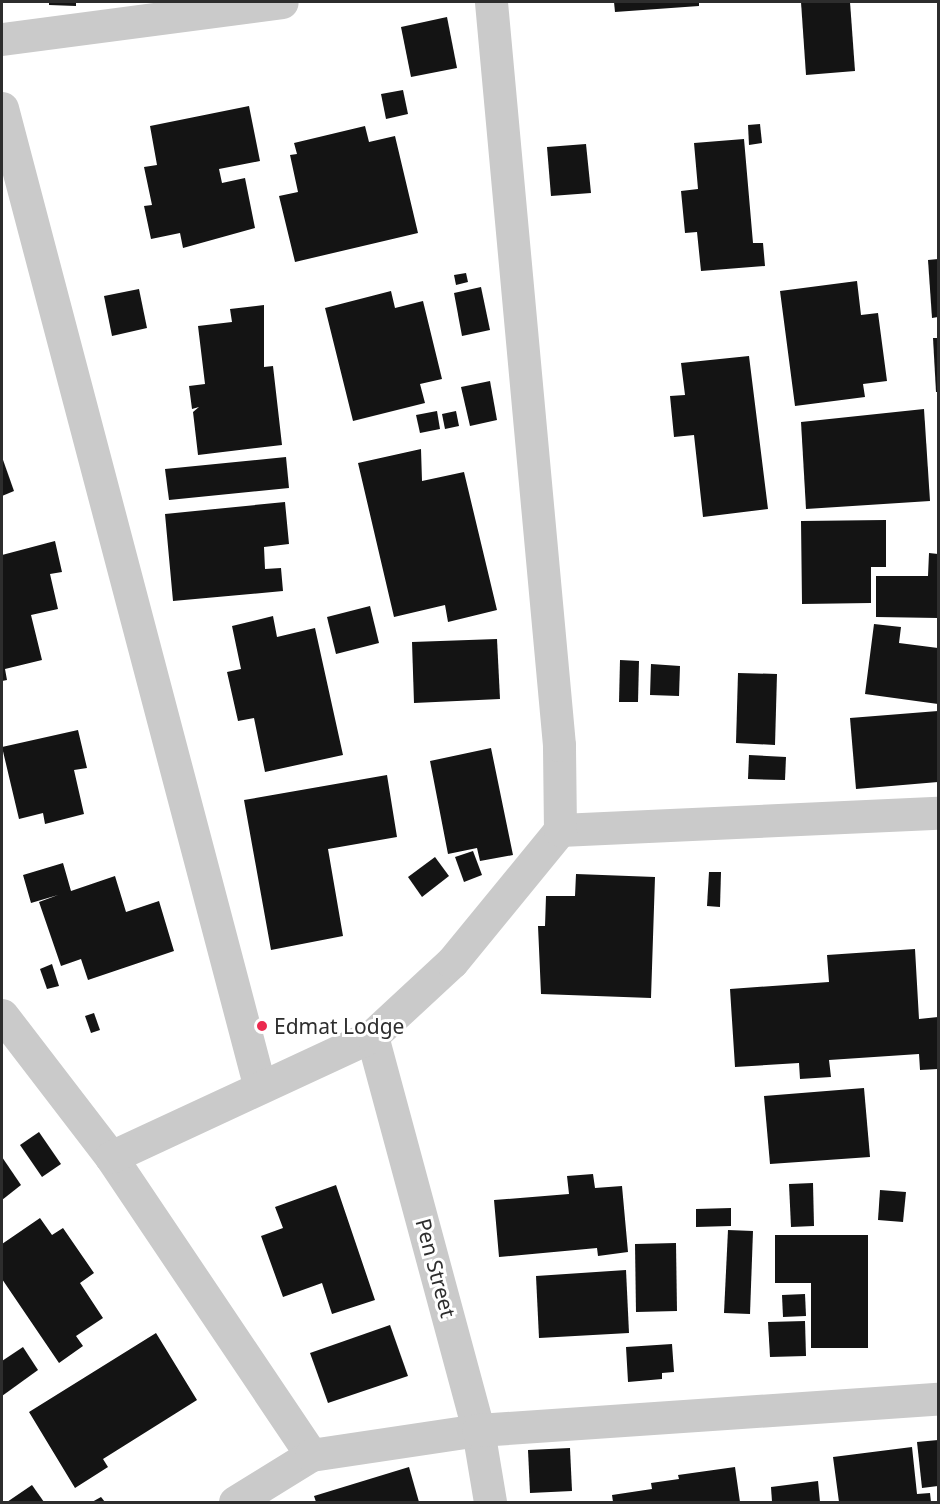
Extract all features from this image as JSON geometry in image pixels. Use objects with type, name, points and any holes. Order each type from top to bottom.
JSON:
[{"type":"street","points":[[2,39],[282,2]]},
{"type":"street","points":[[111,1157],[259,1084],[372,1036],[452,962],[560,830],[559,745],[491,2]]},
{"type":"street","points":[[2,108],[259,1084]]},
{"type":"street","points":[[560,830],[939,813]]},
{"type":"street","points":[[2,1015],[111,1157],[311,1455]]},
{"type":"street","name":"Pen Street","points":[[372,1036],[478,1430],[490,1503]]},
{"type":"street","points":[[235,1503],[311,1455],[478,1430],[939,1399]]},
{"type":"building","points":[[49,2],[76,2],[76,6],[49,5]]},
{"type":"building","points":[[614,2],[699,2],[699,6],[615,12]]},
{"type":"building","points":[[801,2],[850,2],[855,71],[806,75]]},
{"type":"building","points":[[447,17],[457,68],[411,77],[401,27]]},
{"type":"building","points":[[403,90],[408,114],[386,119],[381,94]]},
{"type":"building","points":[[249,106],[260,161],[219,169],[222,183],[245,178],[255,228],[183,248],[180,233],[151,239],[144,206],[152,205],[144,167],[157,165],[150,126]]},
{"type":"building","points":[[760,124],[762,143],[749,145],[748,125]]},
{"type":"building","points":[[365,126],[369,142],[395,136],[418,233],[295,262],[279,196],[298,192],[290,155],[297,154],[294,143]]},
{"type":"building","points":[[744,139],[753,243],[763,243],[765,266],[701,271],[697,232],[685,233],[681,191],[698,189],[694,143]]},
{"type":"building","points":[[586,144],[591,193],[551,196],[547,147]]},
{"type":"building","points":[[938,259],[938,317],[932,318],[928,260]]},
{"type":"building","points":[[466,273],[468,282],[456,285],[454,275]]},
{"type":"building","points":[[857,281],[861,315],[878,313],[887,381],[863,384],[865,397],[795,406],[780,291]]},
{"type":"building","points":[[481,287],[490,330],[462,336],[454,293]]},
{"type":"building","points":[[139,289],[147,328],[112,336],[104,296]]},
{"type":"building","points":[[391,291],[395,308],[423,301],[442,379],[420,384],[425,403],[353,421],[325,308]]},
{"type":"building","points":[[264,305],[264,367],[273,366],[282,445],[198,455],[193,412],[199,407],[192,409],[189,386],[205,384],[198,326],[232,322],[230,309]]},
{"type":"building","points":[[933,338],[938,338],[938,392],[936,392]]},
{"type":"building","points":[[749,356],[768,509],[703,517],[694,435],[674,437],[670,396],[685,395],[681,363]]},
{"type":"building","points":[[490,381],[497,420],[470,426],[461,387]]},
{"type":"building","points":[[924,409],[930,501],[806,509],[801,422]]},
{"type":"building","points":[[437,411],[440,429],[420,433],[416,415]]},
{"type":"building","points":[[456,411],[459,426],[445,429],[442,414]]},
{"type":"building","points":[[421,449],[422,481],[464,472],[497,610],[448,622],[445,605],[394,617],[358,463]]},
{"type":"building","points":[[2,457],[14,491],[2,496]]},
{"type":"building","points":[[286,457],[289,488],[169,500],[165,469]]},
{"type":"building","points":[[285,502],[289,544],[264,547],[265,569],[281,568],[283,591],[173,601],[165,514]]},
{"type":"building","points":[[886,520],[886,567],[871,567],[871,603],[802,604],[801,521]]},
{"type":"building","points":[[55,541],[62,572],[50,574],[58,609],[31,615],[42,660],[5,669],[7,680],[2,681],[2,555]]},
{"type":"building","points":[[929,553],[938,554],[938,618],[876,617],[876,576],[928,576]]},
{"type":"building","points":[[370,606],[379,643],[336,654],[327,617]]},
{"type":"building","points":[[273,616],[277,637],[315,628],[343,755],[265,772],[254,718],[238,721],[227,672],[241,669],[232,626]]},
{"type":"building","points":[[874,624],[901,627],[899,643],[938,648],[938,704],[865,694]]},
{"type":"building","points":[[497,639],[500,699],[414,703],[412,642]]},
{"type":"building","points":[[620,660],[639,661],[638,702],[619,702]]},
{"type":"building","points":[[651,664],[680,666],[679,696],[650,695]]},
{"type":"building","points":[[738,673],[777,674],[775,745],[736,743]]},
{"type":"building","points":[[938,711],[938,782],[856,789],[850,718]]},
{"type":"building","points":[[78,730],[87,768],[74,770],[84,814],[45,824],[43,813],[19,819],[2,747]]},
{"type":"building","points":[[491,748],[513,855],[480,861],[477,848],[448,854],[430,761]]},
{"type":"building","points":[[749,755],[786,757],[785,780],[748,779]]},
{"type":"building","points":[[387,775],[397,837],[328,849],[343,936],[271,950],[244,800]]},
{"type":"building","points":[[473,851],[482,875],[464,882],[455,857]]},
{"type":"building","points":[[435,857],[449,876],[422,897],[408,877]]},
{"type":"building","points":[[63,863],[71,891],[115,876],[126,912],[159,901],[174,951],[88,980],[81,959],[61,966],[39,902],[58,895],[31,903],[23,875]]},
{"type":"building","points":[[709,872],[721,872],[720,907],[707,906]]},
{"type":"building","points":[[576,874],[655,877],[651,998],[541,994],[538,926],[545,926],[546,896],[575,896]]},
{"type":"building","points":[[915,949],[919,1019],[938,1017],[938,1069],[920,1070],[919,1054],[829,1060],[831,1077],[800,1079],[799,1063],[735,1067],[730,989],[829,982],[827,955]]},
{"type":"building","points":[[52,964],[59,986],[47,989],[40,969]]},
{"type":"building","points":[[94,1013],[100,1030],[91,1033],[85,1016]]},
{"type":"building","points":[[864,1088],[870,1157],[770,1164],[764,1096]]},
{"type":"building","points":[[39,1132],[61,1164],[42,1177],[20,1145]]},
{"type":"building","points":[[2,1157],[21,1185],[2,1200]]},
{"type":"building","points":[[593,1174],[595,1188],[622,1186],[628,1252],[598,1256],[597,1248],[499,1257],[494,1200],[569,1194],[567,1176]]},
{"type":"building","points":[[813,1183],[814,1226],[791,1227],[789,1184]]},
{"type":"building","points":[[336,1185],[375,1300],[332,1314],[322,1283],[283,1297],[261,1236],[283,1228],[275,1207]]},
{"type":"building","points":[[880,1190],[906,1192],[903,1222],[878,1220]]},
{"type":"building","points":[[731,1208],[731,1226],[696,1227],[696,1209]]},
{"type":"building","points":[[40,1218],[52,1235],[63,1228],[94,1273],[80,1283],[103,1318],[76,1336],[83,1346],[59,1363],[2,1279],[2,1244]]},
{"type":"building","points":[[728,1230],[753,1231],[750,1314],[724,1313]]},
{"type":"building","points":[[775,1235],[868,1235],[868,1348],[811,1348],[811,1283],[775,1283]]},
{"type":"building","points":[[676,1243],[677,1311],[636,1312],[635,1244]]},
{"type":"building","points":[[626,1270],[629,1333],[539,1338],[536,1276]]},
{"type":"building","points":[[805,1294],[806,1316],[783,1317],[782,1295]]},
{"type":"building","points":[[805,1321],[806,1356],[770,1357],[768,1322]]},
{"type":"building","points":[[390,1325],[408,1376],[328,1403],[310,1353]]},
{"type":"building","points":[[156,1333],[197,1400],[103,1459],[108,1467],[75,1488],[29,1412]]},
{"type":"building","points":[[672,1344],[674,1372],[662,1373],[662,1379],[628,1382],[626,1347]]},
{"type":"building","points":[[23,1347],[38,1370],[2,1396],[2,1361]]},
{"type":"building","points":[[938,1440],[938,1486],[922,1488],[917,1442]]},
{"type":"building","points":[[912,1447],[917,1494],[930,1493],[931,1502],[839,1502],[833,1457]]},
{"type":"building","points":[[570,1448],[572,1491],[530,1493],[528,1450]]},
{"type":"building","points":[[409,1467],[419,1502],[316,1502],[314,1496]]},
{"type":"building","points":[[735,1467],[740,1502],[613,1502],[612,1495],[652,1489],[651,1483],[679,1479],[678,1475]]},
{"type":"building","points":[[818,1481],[820,1502],[772,1502],[771,1487]]},
{"type":"building","points":[[32,1485],[44,1502],[7,1502]]},
{"type":"building","points":[[101,1497],[105,1502],[92,1502]]},
{"type":"place","name":"Edmat Lodge","points":[[262,1026]]}]
